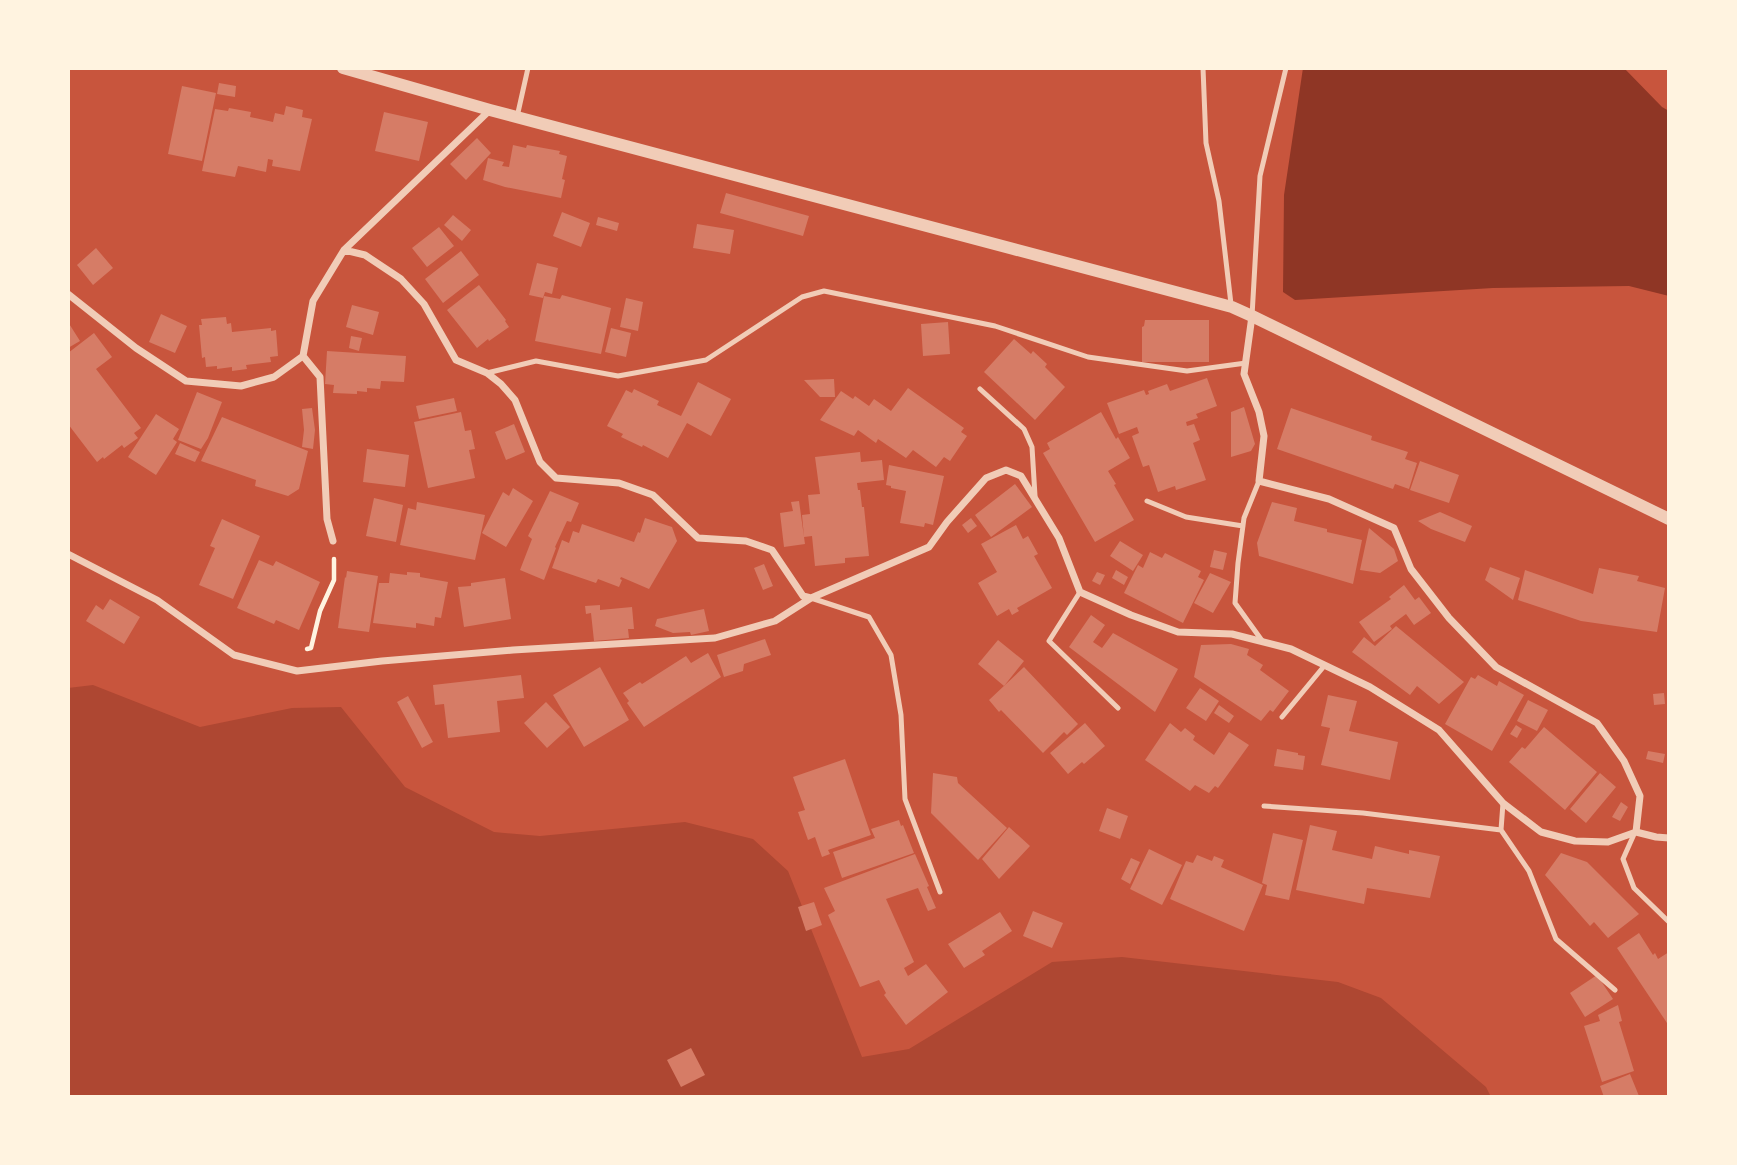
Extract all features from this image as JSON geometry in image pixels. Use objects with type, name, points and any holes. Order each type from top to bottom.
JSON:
[{"type":"street","points":[[343,68],[490,110],[1232,307],[1669,519]]},
{"type":"street","points":[[68,294],[136,348],[186,381],[241,386],[274,377],[303,356],[313,301],[344,250],[490,110]]},
{"type":"street","points":[[344,250],[365,255],[401,279],[424,304],[456,360],[487,373],[502,384],[515,400],[540,461],[556,478],[619,483],[653,495],[698,538],[746,541],[772,550],[803,596],[811,598]]},
{"type":"street","points":[[1252,316],[1244,374],[1259,412],[1264,436],[1259,481],[1329,499],[1394,528],[1411,569],[1449,618],[1496,667],[1597,723],[1624,761],[1640,796],[1636,832]]},
{"type":"street","points":[[303,356],[320,377],[327,519],[333,541]]},
{"type":"street","points":[[68,554],[157,600],[234,655],[297,671],[513,650],[715,638],[775,621],[811,598],[929,547],[986,478],[1006,470],[1021,476],[1059,538],[1080,592],[1178,632],[1232,634],[1292,649],[1370,687],[1439,730],[1503,803],[1541,832],[1575,841],[1608,842],[1636,832],[1669,838]]},
{"type":"lane","points":[[517,117],[528,68]]},
{"type":"lane","points":[[1203,68],[1206,143],[1219,201],[1232,307]]},
{"type":"lane","points":[[1252,316],[1260,176],[1286,68]]},
{"type":"lane","points":[[487,373],[536,361],[618,376],[706,360],[802,297],[824,291],[995,326],[1088,357],[1187,371],[1246,363]]},
{"type":"lane","points":[[981,389],[1024,429],[1032,447],[1035,499]]},
{"type":"lane","points":[[1259,481],[1244,518],[1235,603],[1263,642]]},
{"type":"lane","points":[[1147,500],[1186,517],[1243,526]]},
{"type":"lane","points":[[1080,592],[1049,641],[1118,708]]},
{"type":"lane","points":[[811,598],[869,617],[891,655],[901,715],[905,799],[940,892]]},
{"type":"lane","points":[[1282,717],[1325,665]]},
{"type":"lane","points":[[1503,803],[1501,830],[1529,871],[1556,939],[1615,990]]},
{"type":"lane","points":[[1264,806],[1363,813],[1501,830]]},
{"type":"lane","points":[[1636,832],[1623,859],[1634,888],[1669,922]]},
{"type":"path","points":[[299,652],[311,648],[320,611],[334,580],[333,541]]},
{"type":"shaded area","points":[[1303,68],[1624,68],[1669,111],[1669,296],[1629,286],[1493,288],[1295,300],[1283,292],[1284,195]]},
{"type":"shaded area","points":[[93,685],[200,727],[292,708],[341,707],[405,787],[494,832],[540,836],[685,822],[753,839],[788,871],[862,1057],[909,1049],[1052,962],[1122,957],[1338,982],[1381,998],[1486,1087],[1491,1097],[68,1097],[68,688]]},
{"type":"building","points":[[219,83],[236,86],[235,97],[217,94]]},
{"type":"building","points":[[182,86],[216,93],[202,161],[168,154]]},
{"type":"building","points":[[286,106],[303,110],[302,117],[312,119],[300,171],[272,166],[273,160],[268,159],[266,172],[238,166],[235,177],[202,171],[215,109],[228,111],[229,108],[251,112],[250,117],[273,122],[275,113],[284,115]]},
{"type":"building","points":[[384,112],[428,122],[419,161],[375,151]]},
{"type":"building","points":[[477,138],[491,153],[466,180],[450,164]]},
{"type":"building","points":[[513,145],[560,151],[559,154],[567,156],[561,198],[483,180],[488,158],[504,162],[502,166],[509,167]]},
{"type":"building","points":[[726,193],[809,216],[803,236],[720,213]]},
{"type":"building","points":[[562,212],[590,223],[581,247],[553,236]]},
{"type":"building","points":[[453,215],[471,230],[462,241],[444,225]]},
{"type":"building","points":[[598,217],[619,223],[617,231],[596,225]]},
{"type":"building","points":[[697,224],[734,230],[730,254],[693,248]]},
{"type":"building","points":[[439,227],[454,246],[427,267],[412,248]]},
{"type":"building","points":[[96,248],[113,268],[93,285],[77,265]]},
{"type":"building","points":[[461,251],[479,275],[443,303],[425,279]]},
{"type":"building","points":[[537,263],[558,268],[552,294],[545,292],[543,298],[529,295]]},
{"type":"building","points":[[479,285],[509,327],[477,348],[447,310]]},
{"type":"building","points":[[562,295],[611,308],[601,354],[535,341],[544,296],[560,299]]},
{"type":"building","points":[[626,298],[643,302],[638,331],[620,327]]},
{"type":"building","points":[[352,305],[379,312],[373,335],[346,327]]},
{"type":"building","points":[[161,314],[187,326],[175,353],[149,342]]},
{"type":"building","points":[[226,317],[227,324],[231,323],[232,332],[271,328],[271,331],[276,330],[278,356],[270,357],[271,362],[246,365],[247,369],[232,371],[232,367],[206,367],[205,357],[202,358],[199,325],[202,325],[201,319]]},
{"type":"building","points":[[1145,320],[1209,320],[1209,362],[1142,362],[1142,327]]},
{"type":"building","points":[[68,322],[80,341],[68,348]]},
{"type":"building","points":[[948,322],[950,354],[923,356],[921,324]]},
{"type":"building","points":[[611,328],[631,333],[626,357],[605,352]]},
{"type":"building","points":[[94,333],[112,357],[96,369],[141,428],[134,433],[138,438],[97,462],[68,424],[68,353]]},
{"type":"building","points":[[351,336],[362,338],[359,351],[349,348]]},
{"type":"building","points":[[1014,339],[1047,364],[1045,367],[1065,387],[1035,420],[984,372]]},
{"type":"building","points":[[327,351],[406,356],[404,382],[381,381],[380,389],[367,388],[367,392],[357,391],[357,394],[333,393],[334,385],[325,384]]},
{"type":"building","points":[[1207,378],[1217,406],[1196,414],[1198,418],[1186,422],[1187,426],[1194,424],[1200,440],[1193,443],[1206,480],[1176,490],[1175,486],[1158,492],[1149,465],[1143,467],[1132,436],[1139,433],[1137,427],[1119,434],[1107,403],[1144,390],[1146,395],[1149,394],[1148,391],[1167,384],[1170,391]]},
{"type":"building","points":[[834,379],[835,397],[820,397],[804,380]]},
{"type":"building","points":[[698,382],[731,399],[711,436],[687,423],[668,458],[621,437],[623,434],[607,426],[626,390],[632,393],[634,389],[659,401],[657,405],[681,416]]},
{"type":"building","points":[[908,388],[964,428],[961,432],[967,436],[950,461],[944,457],[936,467],[913,450],[906,458],[878,439],[876,443],[858,430],[854,436],[820,420],[841,391],[853,399],[855,396],[869,406],[874,399],[891,411]]},
{"type":"building","points":[[197,392],[222,402],[201,449],[178,440]]},
{"type":"building","points":[[454,398],[457,411],[419,419],[416,406]]},
{"type":"building","points":[[1244,407],[1255,444],[1251,451],[1231,457],[1231,412]]},
{"type":"building","points":[[312,408],[315,430],[313,449],[302,447],[302,409]]},
{"type":"building","points":[[1291,408],[1372,436],[1371,440],[1408,452],[1405,459],[1417,463],[1409,489],[1395,484],[1393,489],[1277,449]]},
{"type":"building","points":[[461,412],[465,431],[471,430],[475,449],[469,450],[475,478],[428,488],[414,422]]},
{"type":"building","points":[[1101,412],[1130,458],[1108,471],[1134,520],[1095,542],[1043,453],[1050,449],[1047,443]]},
{"type":"building","points":[[156,414],[179,429],[173,439],[177,442],[156,475],[128,457]]},
{"type":"building","points":[[222,417],[308,451],[299,489],[288,496],[255,486],[256,480],[201,461]]},
{"type":"building","points":[[514,424],[525,452],[506,460],[495,432]]},
{"type":"building","points":[[180,443],[200,452],[195,462],[175,454]]},
{"type":"building","points":[[367,449],[409,455],[405,487],[363,482]]},
{"type":"building","points":[[860,452],[861,462],[882,460],[884,480],[857,483],[864,507],[869,556],[845,558],[845,563],[815,566],[812,536],[804,537],[802,515],[810,514],[808,495],[820,494],[815,457]]},
{"type":"building","points":[[1420,461],[1459,475],[1449,503],[1410,490]]},
{"type":"building","points":[[889,465],[944,476],[933,525],[925,523],[924,527],[900,523],[906,491],[886,485]]},
{"type":"building","points":[[1015,484],[1032,507],[991,537],[975,515]]},
{"type":"building","points":[[513,488],[533,501],[506,547],[482,533],[503,492],[509,496]]},
{"type":"building","points":[[550,491],[579,503],[555,547],[544,580],[520,570],[532,539],[528,536]]},
{"type":"building","points":[[374,498],[403,505],[396,542],[366,536]]},
{"type":"building","points":[[799,501],[805,544],[784,547],[780,513],[793,511],[791,502]]},
{"type":"building","points":[[417,502],[485,515],[475,560],[400,545],[408,508],[416,510]]},
{"type":"building","points":[[1272,502],[1297,508],[1294,521],[1362,540],[1353,584],[1259,556],[1257,543]]},
{"type":"building","points":[[1440,512],[1472,526],[1465,542],[1418,521]]},
{"type":"building","points":[[645,518],[672,527],[677,541],[649,589],[621,577],[619,587],[598,579],[596,583],[552,568],[562,540],[569,543],[573,531],[579,533],[582,524],[634,542]]},
{"type":"building","points":[[971,518],[977,526],[968,533],[962,525]]},
{"type":"building","points":[[222,519],[260,536],[233,599],[199,585],[215,548],[210,546]]},
{"type":"building","points":[[1016,525],[1023,539],[1028,536],[1038,554],[1034,556],[1052,588],[1017,608],[1019,611],[1012,615],[1009,609],[997,616],[978,583],[997,572],[981,544]]},
{"type":"building","points":[[1369,528],[1394,549],[1398,561],[1380,573],[1360,570]]},
{"type":"building","points":[[1120,541],[1143,555],[1133,571],[1110,556]]},
{"type":"building","points":[[1214,550],[1227,553],[1223,570],[1210,567]]},
{"type":"building","points":[[1150,552],[1162,558],[1165,553],[1201,571],[1198,577],[1204,580],[1183,623],[1124,593],[1138,565],[1143,568]]},
{"type":"building","points":[[259,560],[273,566],[276,561],[320,582],[299,630],[276,620],[274,624],[237,608]]},
{"type":"building","points":[[764,564],[773,586],[763,590],[754,568]]},
{"type":"building","points":[[1490,567],[1520,578],[1513,600],[1485,580]]},
{"type":"building","points":[[1599,568],[1639,576],[1637,581],[1665,588],[1657,632],[1581,621],[1518,600],[1525,570],[1593,594]]},
{"type":"building","points":[[1116,570],[1128,577],[1124,585],[1112,578]]},
{"type":"building","points":[[347,571],[378,576],[369,632],[338,628]]},
{"type":"building","points":[[407,572],[420,573],[420,577],[448,582],[441,618],[435,617],[434,626],[416,623],[416,628],[373,623],[379,583],[389,583],[390,573],[407,575]]},
{"type":"building","points":[[1097,572],[1105,575],[1100,585],[1092,581]]},
{"type":"building","points":[[1210,573],[1231,582],[1213,613],[1194,603]]},
{"type":"building","points":[[505,578],[511,619],[464,627],[458,587]]},
{"type":"building","points":[[1404,585],[1415,600],[1419,597],[1431,613],[1414,625],[1406,614],[1374,642],[1359,622],[1391,599],[1389,597]]},
{"type":"building","points":[[110,599],[140,617],[124,644],[86,621],[96,605],[103,610]]},
{"type":"building","points":[[600,605],[600,610],[632,607],[634,629],[628,629],[629,638],[594,641],[591,613],[586,614],[585,606]]},
{"type":"building","points":[[704,609],[709,631],[691,635],[690,632],[673,633],[655,626],[657,619]]},
{"type":"building","points":[[1091,615],[1105,625],[1093,642],[1102,648],[1113,633],[1178,669],[1155,712],[1069,647]]},
{"type":"building","points":[[1396,626],[1464,682],[1439,704],[1417,686],[1410,695],[1352,652],[1364,637],[1375,646]]},
{"type":"building","points":[[765,639],[771,655],[744,664],[743,671],[724,677],[717,655]]},
{"type":"building","points":[[998,640],[1024,661],[1004,686],[978,664]]},
{"type":"building","points":[[1231,644],[1249,649],[1247,655],[1263,665],[1260,670],[1289,691],[1273,712],[1270,710],[1261,721],[1194,677],[1201,645]]},
{"type":"building","points":[[708,653],[721,677],[644,727],[623,693],[686,656],[691,663]]},
{"type":"building","points":[[600,667],[629,720],[584,747],[553,695]]},
{"type":"building","points":[[1024,667],[1078,724],[1067,735],[1064,732],[1043,753],[989,700]]},
{"type":"building","points":[[521,675],[524,698],[497,701],[500,732],[448,738],[444,704],[435,705],[433,685]]},
{"type":"building","points":[[1478,675],[1497,686],[1499,681],[1524,695],[1492,751],[1445,724],[1471,677],[1475,679]]},
{"type":"building","points":[[1200,688],[1219,701],[1206,721],[1186,708]]},
{"type":"building","points":[[1664,693],[1665,704],[1654,705],[1653,694]]},
{"type":"building","points":[[1328,695],[1357,701],[1349,731],[1398,742],[1390,780],[1321,765],[1330,728],[1321,726]]},
{"type":"building","points":[[408,696],[433,742],[422,748],[397,702]]},
{"type":"building","points":[[1528,700],[1548,710],[1537,731],[1517,721]]},
{"type":"building","points":[[546,702],[570,727],[547,748],[524,723]]},
{"type":"building","points":[[1219,705],[1234,716],[1229,723],[1214,713]]},
{"type":"building","points":[[1085,723],[1105,746],[1068,774],[1050,753]]},
{"type":"building","points":[[1170,723],[1181,732],[1185,728],[1195,736],[1193,740],[1214,755],[1229,732],[1249,745],[1218,788],[1215,786],[1209,793],[1195,785],[1190,791],[1145,760]]},
{"type":"building","points":[[1516,725],[1522,729],[1517,738],[1510,734]]},
{"type":"building","points":[[1544,727],[1597,772],[1565,810],[1509,762],[1522,747],[1525,749]]},
{"type":"building","points":[[1277,749],[1305,756],[1303,770],[1274,766]]},
{"type":"building","points":[[1648,751],[1665,754],[1663,763],[1646,759]]},
{"type":"building","points":[[845,759],[871,835],[828,850],[830,854],[822,857],[815,837],[808,840],[798,812],[805,810],[793,777]]},
{"type":"building","points":[[933,773],[957,777],[958,783],[1007,828],[978,860],[931,813]]},
{"type":"building","points":[[1600,773],[1616,787],[1586,823],[1570,809]]},
{"type":"building","points":[[1621,802],[1628,807],[1620,821],[1612,817]]},
{"type":"building","points":[[1107,808],[1128,816],[1120,839],[1099,831]]},
{"type":"building","points":[[899,820],[914,853],[842,878],[833,852],[875,838],[871,829]]},
{"type":"building","points":[[1310,825],[1337,831],[1332,850],[1372,859],[1375,846],[1409,854],[1409,850],[1440,856],[1430,898],[1367,888],[1364,904],[1296,890]]},
{"type":"building","points":[[1009,827],[1030,846],[999,879],[982,859]]},
{"type":"building","points":[[1273,833],[1303,840],[1289,900],[1265,895],[1267,885],[1262,883]]},
{"type":"building","points":[[1149,849],[1182,865],[1162,905],[1130,889]]},
{"type":"building","points":[[1561,853],[1587,862],[1639,914],[1608,938],[1594,922],[1590,926],[1545,875]]},
{"type":"building","points":[[915,854],[936,908],[928,911],[918,888],[886,899],[914,962],[904,968],[908,976],[926,964],[948,992],[906,1025],[884,995],[886,993],[879,980],[860,987],[828,915],[835,911],[824,888]]},
{"type":"building","points":[[1197,855],[1212,861],[1214,856],[1224,860],[1221,867],[1263,885],[1244,931],[1170,899],[1186,861],[1193,863]]},
{"type":"building","points":[[1131,858],[1140,862],[1130,884],[1121,879]]},
{"type":"building","points":[[814,902],[822,925],[806,931],[798,907]]},
{"type":"building","points":[[1033,911],[1063,923],[1052,948],[1023,936]]},
{"type":"building","points":[[1000,912],[1012,931],[982,951],[985,955],[964,968],[948,944]]},
{"type":"building","points":[[1639,933],[1658,959],[1669,952],[1669,1026],[1617,948]]},
{"type":"building","points":[[1597,975],[1613,999],[1585,1017],[1570,993]]},
{"type":"building","points":[[1618,1005],[1622,1021],[1619,1022],[1634,1071],[1602,1082],[1584,1026],[1600,1021],[1598,1015]]},
{"type":"building","points":[[691,1048],[705,1075],[681,1087],[667,1060]]},
{"type":"building","points":[[1630,1074],[1639,1096],[1604,1097],[1600,1086]]}]
